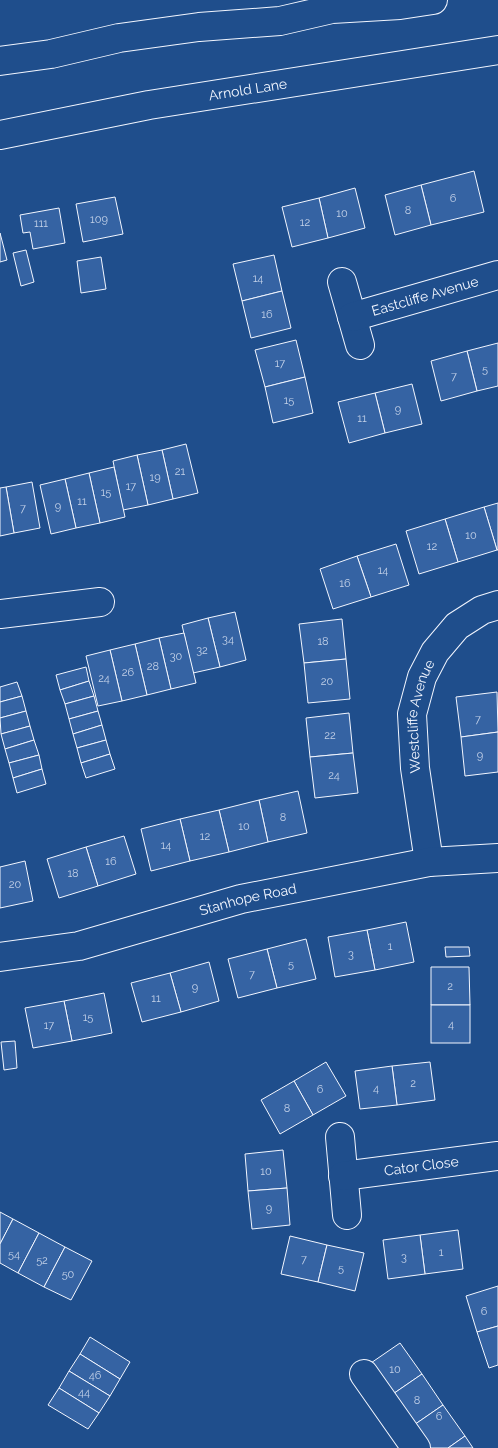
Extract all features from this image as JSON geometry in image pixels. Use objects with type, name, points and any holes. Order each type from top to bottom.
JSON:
[{"type":"street","points":[[0,61],[51,54],[120,38],[199,27],[280,21],[331,5],[400,5],[433,0]]},
{"type":"street","name":"Arnold Lane","points":[[0,135],[149,105],[498,50]]},
{"type":"street","name":"Eastcliffe Avenue","points":[[352,317],[498,275]]},
{"type":"street","points":[[342,282],[360,345]]},
{"type":"street","points":[[0,614],[100,602]]},
{"type":"street","name":"Westcliffe Avenue","points":[[429,862],[415,768],[412,714],[422,677],[435,652],[457,626],[482,610],[498,605]]},
{"type":"street","name":"Stanhope Road","points":[[0,957],[79,946],[241,899],[429,862],[498,858]]},
{"type":"street","points":[[340,1136],[347,1215]]},
{"type":"street","name":"Cator Close","points":[[343,1176],[498,1156]]},
{"type":"street","points":[[364,1374],[416,1448]]},
{"type":"building","points":[[474,171],[484,212],[431,225],[421,185]]},
{"type":"building","points":[[421,185],[431,225],[395,235],[385,195]]},
{"type":"building","points":[[355,188],[365,228],[328,238],[319,198]]},
{"type":"building","points":[[115,197],[123,234],[83,242],[76,204]]},
{"type":"building","points":[[319,198],[328,238],[292,247],[282,207]]},
{"type":"building","points":[[59,208],[65,243],[33,249],[30,232],[23,233],[20,215]]},
{"type":"building","points":[[0,233],[7,260],[0,262]]},
{"type":"building","points":[[26,250],[34,282],[21,286],[13,253]]},
{"type":"building","points":[[274,255],[282,291],[242,301],[233,264]]},
{"type":"building","points":[[101,257],[106,289],[81,293],[77,261]]},
{"type":"building","points":[[282,291],[291,328],[251,338],[242,301]]},
{"type":"building","points":[[296,340],[305,377],[265,387],[255,350]]},
{"type":"building","points":[[498,343],[498,386],[477,391],[467,351]]},
{"type":"building","points":[[467,351],[477,391],[441,401],[431,361]]},
{"type":"building","points":[[305,377],[313,413],[273,423],[265,387]]},
{"type":"building","points":[[412,384],[422,424],[385,433],[375,393]]},
{"type":"building","points":[[375,393],[385,433],[349,443],[338,402]]},
{"type":"building","points":[[186,444],[198,493],[173,499],[162,450]]},
{"type":"building","points":[[162,450],[173,499],[148,505],[137,455]]},
{"type":"building","points":[[137,455],[148,505],[123,510],[113,461]]},
{"type":"building","points":[[114,467],[125,517],[100,523],[89,473]]},
{"type":"building","points":[[89,473],[100,523],[76,528],[65,479]]},
{"type":"building","points":[[65,479],[76,528],[51,534],[40,485]]},
{"type":"building","points":[[32,482],[40,528],[14,533],[6,487]]},
{"type":"building","points":[[6,487],[14,533],[0,536],[0,488]]},
{"type":"building","points":[[498,503],[498,550],[497,550],[484,507]]},
{"type":"building","points":[[484,507],[497,550],[458,562],[445,519]]},
{"type":"building","points":[[445,519],[458,562],[419,574],[406,531]]},
{"type":"building","points":[[396,544],[409,585],[371,597],[357,556]]},
{"type":"building","points":[[357,556],[371,597],[333,609],[320,569]]},
{"type":"building","points":[[235,612],[246,660],[220,667],[208,618]]},
{"type":"building","points":[[208,618],[220,667],[193,673],[182,625]]},
{"type":"building","points":[[342,619],[346,659],[304,663],[299,624]]},
{"type":"building","points":[[184,633],[196,683],[171,689],[159,638]]},
{"type":"building","points":[[159,638],[171,689],[147,695],[135,644]]},
{"type":"building","points":[[135,644],[147,695],[122,701],[110,650]]},
{"type":"building","points":[[110,650],[122,701],[98,706],[86,656]]},
{"type":"building","points":[[346,659],[350,699],[308,703],[304,663]]},
{"type":"building","points":[[86,667],[89,681],[60,690],[56,675]]},
{"type":"building","points":[[89,681],[94,696],[65,704],[60,690]]},
{"type":"building","points":[[17,682],[22,696],[0,702],[0,687]]},
{"type":"building","points":[[497,692],[498,732],[461,737],[456,697]]},
{"type":"building","points":[[22,696],[26,711],[0,718],[0,702]]},
{"type":"building","points":[[94,696],[98,711],[69,719],[65,704]]},
{"type":"building","points":[[26,711],[30,726],[1,734],[0,718]]},
{"type":"building","points":[[98,711],[102,725],[73,734],[69,719]]},
{"type":"building","points":[[349,713],[353,753],[310,757],[306,718]]},
{"type":"building","points":[[102,725],[106,740],[77,748],[73,734]]},
{"type":"building","points":[[30,726],[34,740],[5,749],[1,734]]},
{"type":"building","points":[[498,732],[498,772],[465,776],[461,737]]},
{"type":"building","points":[[34,740],[39,755],[9,763],[5,749]]},
{"type":"building","points":[[106,740],[110,754],[81,763],[77,748]]},
{"type":"building","points":[[353,753],[358,793],[315,798],[310,757]]},
{"type":"building","points":[[110,754],[115,769],[86,778],[81,763]]},
{"type":"building","points":[[39,755],[42,769],[13,778],[9,763]]},
{"type":"building","points":[[42,769],[46,784],[17,793],[13,778]]},
{"type":"building","points":[[298,791],[307,833],[268,842],[259,800]]},
{"type":"building","points":[[259,800],[268,842],[229,852],[219,810]]},
{"type":"building","points":[[219,810],[229,852],[190,861],[180,819]]},
{"type":"building","points":[[180,819],[190,861],[151,871],[141,829]]},
{"type":"building","points":[[124,836],[136,874],[98,886],[86,847]]},
{"type":"building","points":[[86,847],[98,886],[59,898],[47,859]]},
{"type":"building","points":[[25,861],[33,901],[0,908],[0,867]]},
{"type":"building","points":[[406,922],[414,962],[375,970],[367,930]]},
{"type":"building","points":[[367,930],[375,970],[335,977],[328,937]]},
{"type":"building","points":[[306,939],[316,979],[277,988],[267,949]]},
{"type":"building","points":[[445,947],[469,947],[470,956],[446,957]]},
{"type":"building","points":[[267,949],[277,988],[238,998],[228,959]]},
{"type":"building","points":[[209,962],[219,1001],[181,1012],[170,973]]},
{"type":"building","points":[[431,967],[469,967],[470,1005],[431,1005]]},
{"type":"building","points":[[170,973],[181,1012],[142,1022],[131,983]]},
{"type":"building","points":[[104,993],[112,1033],[72,1041],[64,1001]]},
{"type":"building","points":[[64,1001],[72,1041],[33,1048],[25,1008]]},
{"type":"building","points":[[431,1005],[470,1005],[470,1043],[431,1043]]},
{"type":"building","points":[[15,1041],[17,1068],[4,1070],[1,1042]]},
{"type":"building","points":[[326,1062],[346,1096],[313,1115],[294,1081]]},
{"type":"building","points":[[430,1062],[435,1100],[397,1105],[392,1066]]},
{"type":"building","points":[[392,1066],[397,1105],[360,1109],[355,1071]]},
{"type":"building","points":[[294,1081],[313,1115],[280,1134],[261,1100]]},
{"type":"building","points":[[283,1150],[287,1188],[248,1191],[245,1154]]},
{"type":"building","points":[[287,1188],[290,1225],[252,1229],[248,1191]]},
{"type":"building","points":[[0,1212],[13,1219],[0,1244]]},
{"type":"building","points":[[13,1219],[39,1233],[18,1273],[0,1263],[0,1244]]},
{"type":"building","points":[[458,1230],[463,1269],[425,1274],[420,1235]]},
{"type":"building","points":[[39,1233],[65,1247],[44,1287],[18,1273]]},
{"type":"building","points":[[420,1235],[425,1274],[388,1279],[383,1240]]},
{"type":"building","points":[[290,1236],[327,1245],[318,1282],[281,1274]]},
{"type":"building","points":[[327,1245],[364,1253],[355,1291],[318,1282]]},
{"type":"building","points":[[65,1247],[92,1261],[71,1300],[44,1287]]},
{"type":"building","points":[[498,1286],[498,1326],[477,1332],[466,1296]]},
{"type":"building","points":[[498,1326],[498,1365],[489,1368],[477,1332]]},
{"type":"building","points":[[90,1337],[130,1362],[120,1379],[80,1354]]},
{"type":"building","points":[[400,1343],[422,1374],[390,1396],[368,1365]]},
{"type":"building","points":[[80,1354],[120,1379],[110,1396],[69,1371]]},
{"type":"building","points":[[69,1371],[110,1396],[99,1413],[59,1388]]},
{"type":"building","points":[[422,1374],[443,1405],[411,1427],[390,1396]]},
{"type":"building","points":[[59,1388],[99,1413],[88,1429],[48,1405]]},
{"type":"building","points":[[443,1405],[465,1436],[448,1448],[426,1448],[411,1427]]},
{"type":"building","points":[[465,1436],[473,1448],[448,1448]]}]
